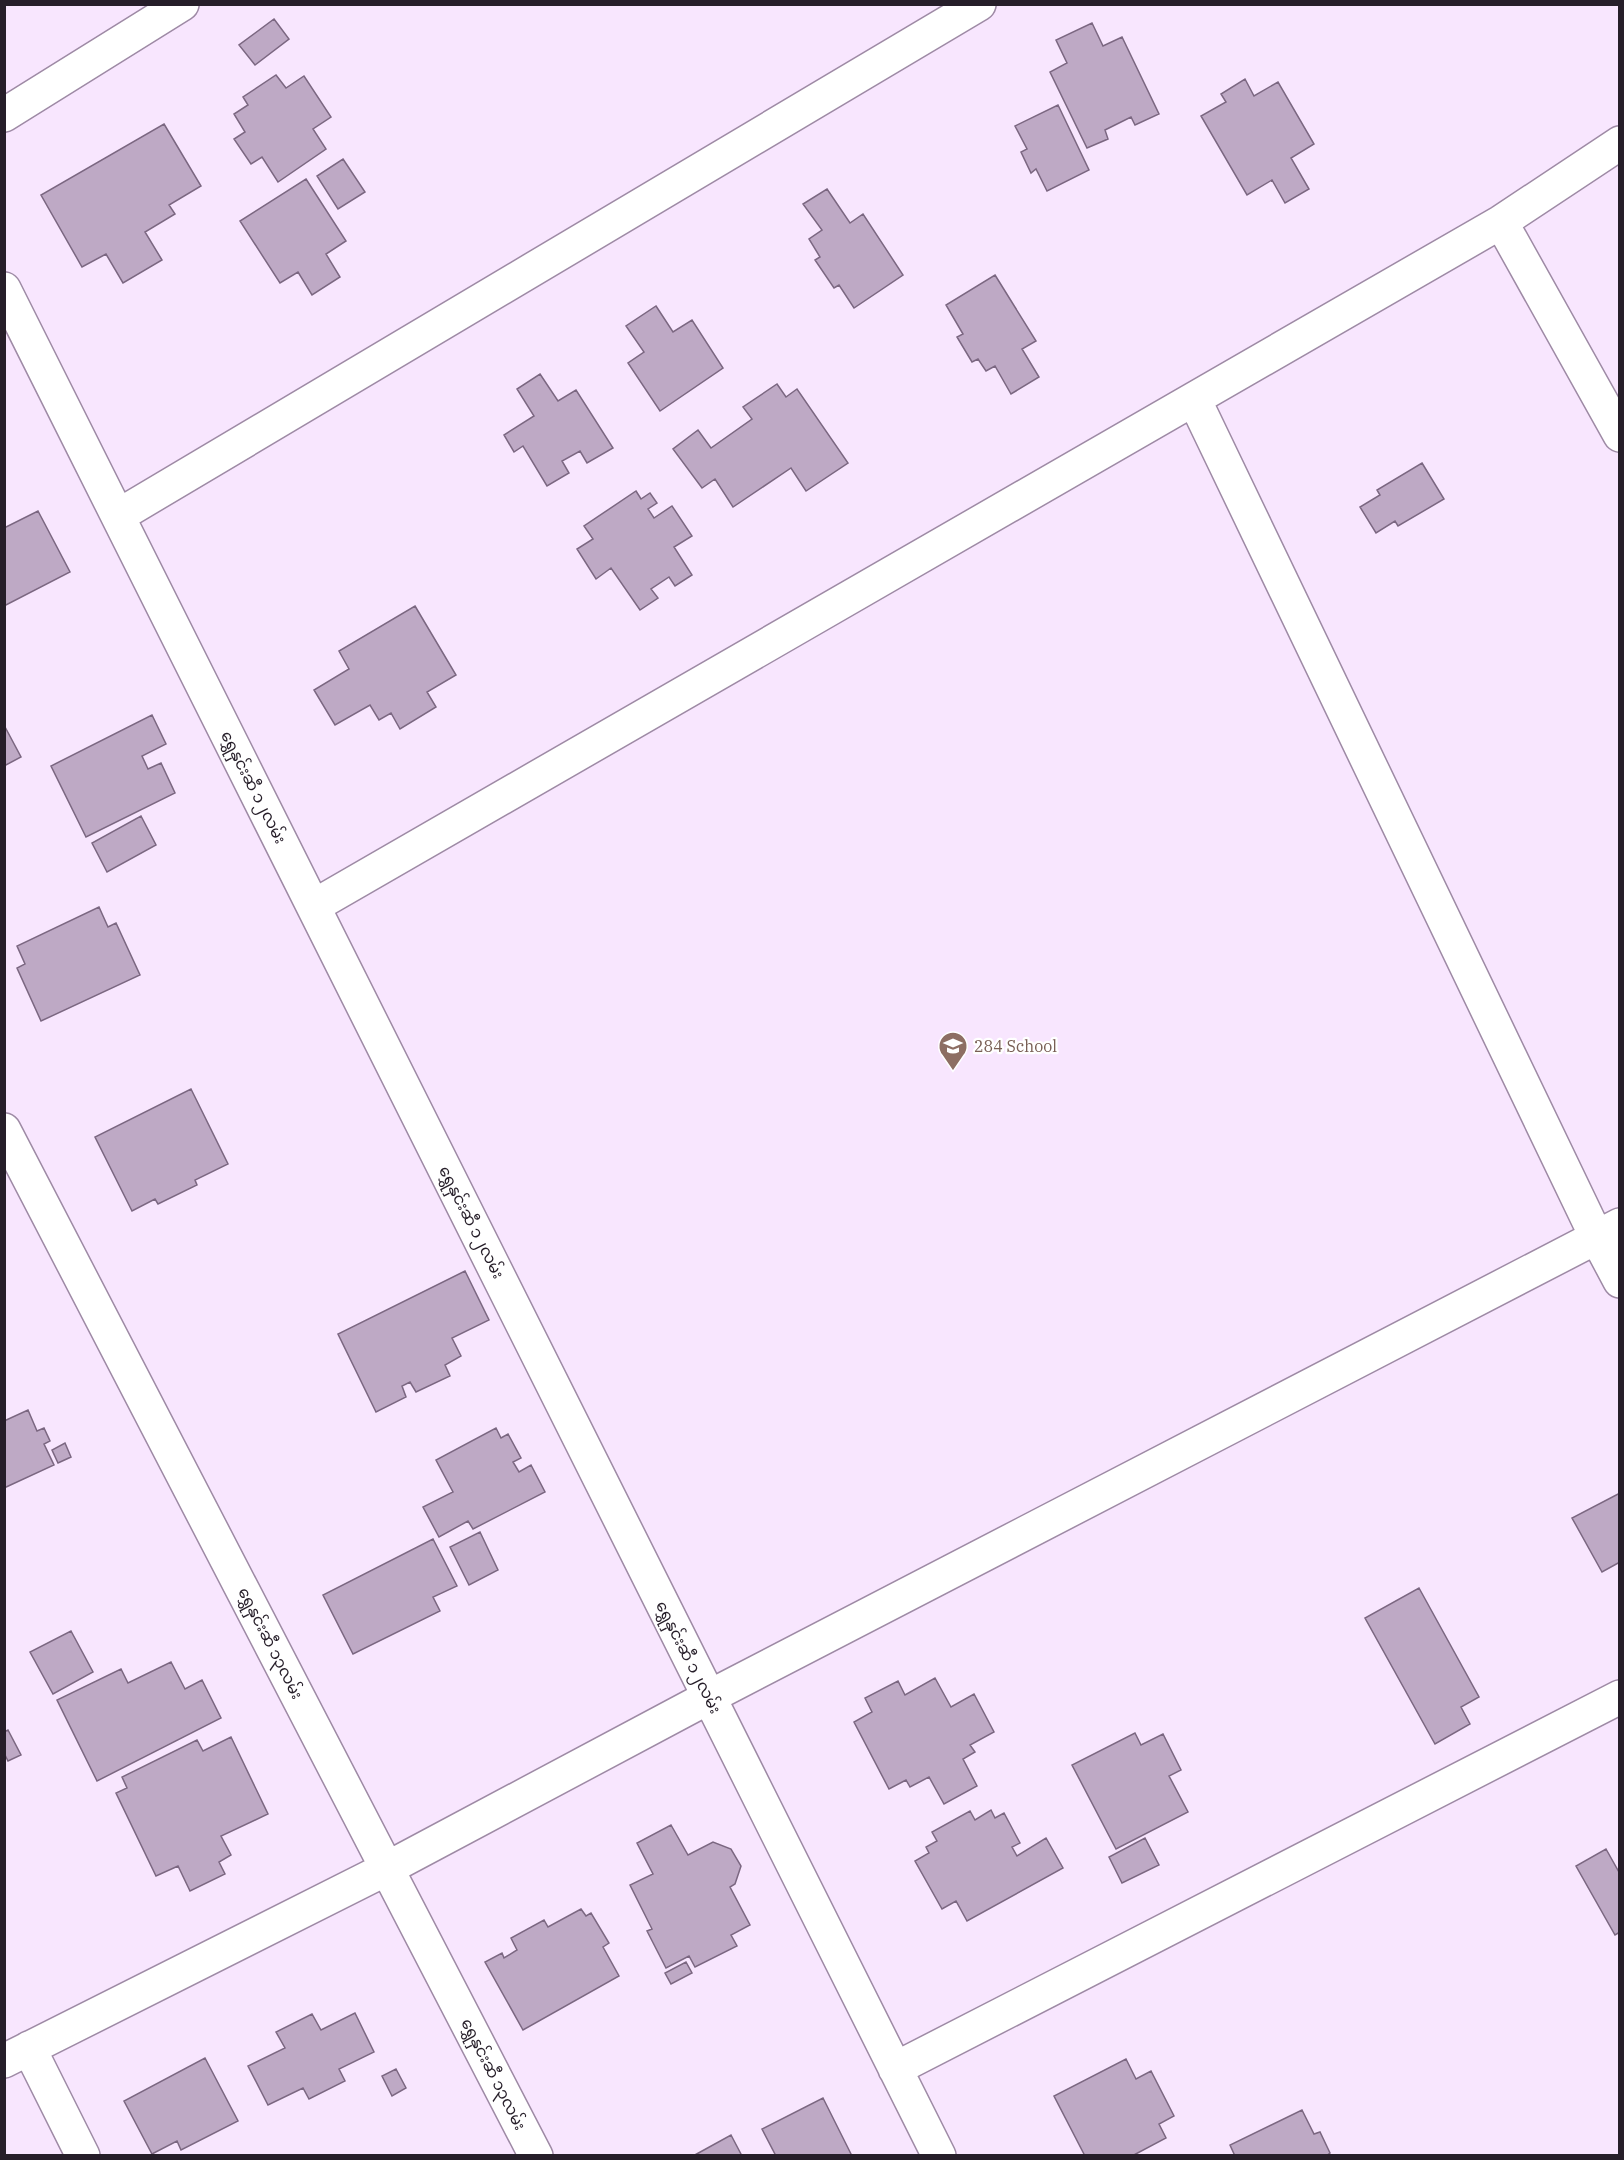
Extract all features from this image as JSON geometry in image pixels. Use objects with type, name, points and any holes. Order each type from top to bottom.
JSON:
[{"type":"street","points":[[4,116],[182,4]]},
{"type":"street","points":[[118,516],[980,4]]},
{"type":"street","points":[[314,906],[1501,222],[1620,143]]},
{"type":"street","points":[[1501,222],[1620,435]]},
{"type":"street","name":"ရွှေနှင်းဆီ ၁၂လမ်း","points":[[4,289],[939,2156]]},
{"type":"street","points":[[1194,399],[1608,1230],[1620,1281]]},
{"type":"street","name":"ရွှေနှင်းဆီ ၁၃လမ်း","points":[[4,1130],[536,2156]]},
{"type":"street","points":[[83,2156],[17,2054],[388,1868],[709,1697],[1608,1230]]},
{"type":"street","points":[[896,2069],[1620,1696]]},
{"type":"building","points":[[274,19],[289,39],[255,65],[239,45]]},
{"type":"building","points":[[1092,23],[1103,46],[1122,37],[1159,114],[1135,125],[1131,117],[1105,130],[1108,139],[1087,148],[1050,72],[1067,63],[1056,40]]},
{"type":"building","points":[[276,75],[286,88],[304,76],[331,117],[313,129],[326,149],[278,182],[262,157],[251,164],[234,139],[245,132],[234,114],[248,105],[243,97]]},
{"type":"building","points":[[1245,79],[1254,96],[1278,82],[1314,144],[1291,158],[1309,189],[1285,203],[1272,180],[1247,195],[1201,116],[1226,102],[1221,94]]},
{"type":"building","points":[[1058,105],[1089,170],[1047,191],[1036,169],[1031,173],[1021,152],[1027,149],[1015,126]]},
{"type":"building","points":[[164,124],[201,186],[169,205],[175,214],[145,232],[162,260],[123,283],[106,254],[82,267],[41,195]]},
{"type":"building","points":[[343,159],[365,192],[338,209],[317,176]]},
{"type":"building","points":[[306,179],[346,241],[326,254],[340,277],[312,295],[298,272],[280,283],[240,221]]},
{"type":"building","points":[[827,189],[850,223],[863,214],[903,275],[854,308],[839,285],[834,288],[815,260],[820,257],[809,239],[822,230],[803,204]]},
{"type":"building","points":[[995,275],[1036,341],[1022,349],[1039,377],[1011,394],[995,366],[986,371],[978,359],[972,362],[957,337],[963,334],[946,305]]},
{"type":"building","points":[[656,306],[673,332],[692,320],[723,368],[660,411],[628,363],[644,352],[626,326]]},
{"type":"building","points":[[540,374],[558,401],[576,390],[613,448],[587,463],[580,451],[562,461],[569,473],[547,486],[523,446],[514,452],[504,435],[534,416],[517,389]]},
{"type":"building","points":[[777,384],[786,397],[797,389],[848,463],[806,491],[791,468],[733,507],[715,479],[702,488],[673,449],[698,430],[711,448],[752,419],[743,407]]},
{"type":"building","points":[[1422,463],[1444,499],[1398,526],[1395,521],[1376,533],[1360,507],[1380,495],[1377,490]]},
{"type":"building","points":[[636,491],[641,499],[650,493],[657,503],[648,509],[654,518],[672,506],[692,536],[674,547],[692,575],[675,586],[669,577],[651,589],[658,598],[640,610],[611,568],[596,579],[577,549],[593,539],[584,526]]},
{"type":"building","points":[[38,511],[70,572],[4,606],[4,528]]},
{"type":"building","points":[[415,606],[456,675],[427,692],[436,707],[400,729],[391,713],[379,720],[370,705],[335,725],[314,690],[349,669],[339,651]]},
{"type":"building","points":[[152,715],[166,744],[142,756],[148,769],[161,763],[175,793],[86,837],[51,766]]},
{"type":"building","points":[[4,725],[21,757],[4,766]]},
{"type":"building","points":[[141,816],[156,845],[107,872],[92,843]]},
{"type":"building","points":[[99,907],[108,927],[116,923],[140,975],[41,1021],[17,968],[25,964],[17,946]]},
{"type":"building","points":[[191,1089],[228,1164],[195,1180],[197,1185],[158,1204],[155,1199],[132,1211],[95,1137]]},
{"type":"building","points":[[465,1271],[489,1320],[452,1338],[461,1356],[445,1365],[450,1376],[416,1392],[410,1382],[402,1386],[406,1397],[376,1412],[338,1334]]},
{"type":"building","points":[[28,1410],[37,1431],[44,1428],[50,1441],[44,1444],[54,1465],[4,1488],[4,1421]]},
{"type":"building","points":[[496,1428],[501,1438],[508,1434],[521,1458],[513,1462],[519,1472],[531,1465],[545,1492],[473,1529],[468,1521],[439,1537],[423,1507],[453,1492],[436,1460]]},
{"type":"building","points":[[65,1443],[71,1457],[58,1463],[52,1450]]},
{"type":"building","points":[[1620,1493],[1620,1562],[1602,1572],[1572,1518]]},
{"type":"building","points":[[480,1532],[498,1570],[469,1585],[450,1547]]},
{"type":"building","points":[[433,1539],[457,1586],[433,1597],[440,1611],[353,1654],[323,1595]]},
{"type":"building","points":[[1419,1588],[1479,1697],[1461,1707],[1470,1724],[1435,1744],[1365,1618]]},
{"type":"building","points":[[71,1631],[93,1672],[53,1694],[30,1652]]},
{"type":"building","points":[[171,1662],[185,1689],[202,1680],[221,1718],[97,1781],[57,1700],[121,1669],[128,1683]]},
{"type":"building","points":[[935,1678],[951,1707],[974,1694],[994,1732],[970,1745],[975,1752],[963,1759],[977,1786],[944,1804],[929,1777],[910,1787],[906,1780],[889,1789],[854,1722],[872,1712],[865,1698],[898,1681],[905,1695]]},
{"type":"building","points":[[8,1730],[21,1755],[8,1761],[4,1753],[4,1732]]},
{"type":"building","points":[[1135,1733],[1141,1745],[1163,1734],[1181,1770],[1169,1776],[1188,1812],[1116,1849],[1072,1765]]},
{"type":"building","points":[[231,1737],[268,1814],[221,1836],[231,1855],[219,1862],[225,1874],[190,1891],[178,1866],[156,1876],[116,1793],[127,1788],[122,1777],[197,1740],[203,1751]]},
{"type":"building","points":[[991,1810],[995,1818],[1004,1813],[1020,1843],[1012,1847],[1017,1856],[1046,1838],[1063,1868],[967,1921],[956,1901],[942,1909],[915,1861],[929,1853],[926,1847],[937,1841],[932,1832],[970,1811],[975,1820]]},
{"type":"building","points":[[671,1825],[688,1855],[713,1842],[731,1849],[741,1866],[735,1884],[730,1887],[750,1925],[731,1935],[737,1946],[695,1967],[689,1956],[666,1968],[647,1931],[652,1929],[630,1885],[653,1874],[637,1843]]},
{"type":"building","points":[[1145,1838],[1159,1865],[1122,1883],[1109,1857]]},
{"type":"building","points":[[1606,1849],[1620,1874],[1620,1932],[1615,1935],[1576,1866]]},
{"type":"building","points":[[581,1909],[586,1916],[591,1913],[609,1943],[603,1947],[619,1976],[523,2030],[485,1962],[502,1953],[504,1958],[517,1950],[511,1938],[544,1920],[548,1927]]},
{"type":"building","points":[[686,1962],[692,1973],[671,1984],[665,1973]]},
{"type":"building","points":[[355,2013],[374,2052],[339,2069],[345,2081],[309,2099],[303,2088],[268,2105],[248,2066],[285,2048],[276,2032],[312,2014],[321,2030]]},
{"type":"building","points":[[205,2058],[238,2121],[181,2150],[177,2141],[152,2154],[124,2101]]},
{"type":"building","points":[[1126,2059],[1136,2079],[1151,2071],[1174,2116],[1159,2124],[1166,2138],[1132,2156],[1085,2156],[1054,2096]]},
{"type":"building","points":[[396,2069],[406,2088],[392,2096],[382,2076]]},
{"type":"building","points":[[823,2098],[852,2156],[776,2156],[762,2129]]},
{"type":"building","points":[[1302,2110],[1314,2134],[1320,2132],[1330,2153],[1326,2156],[1235,2156],[1230,2145]]},
{"type":"building","points":[[731,2135],[742,2156],[693,2156]]},
{"type":"place","name":"284 School","points":[[953,1072]]}]
